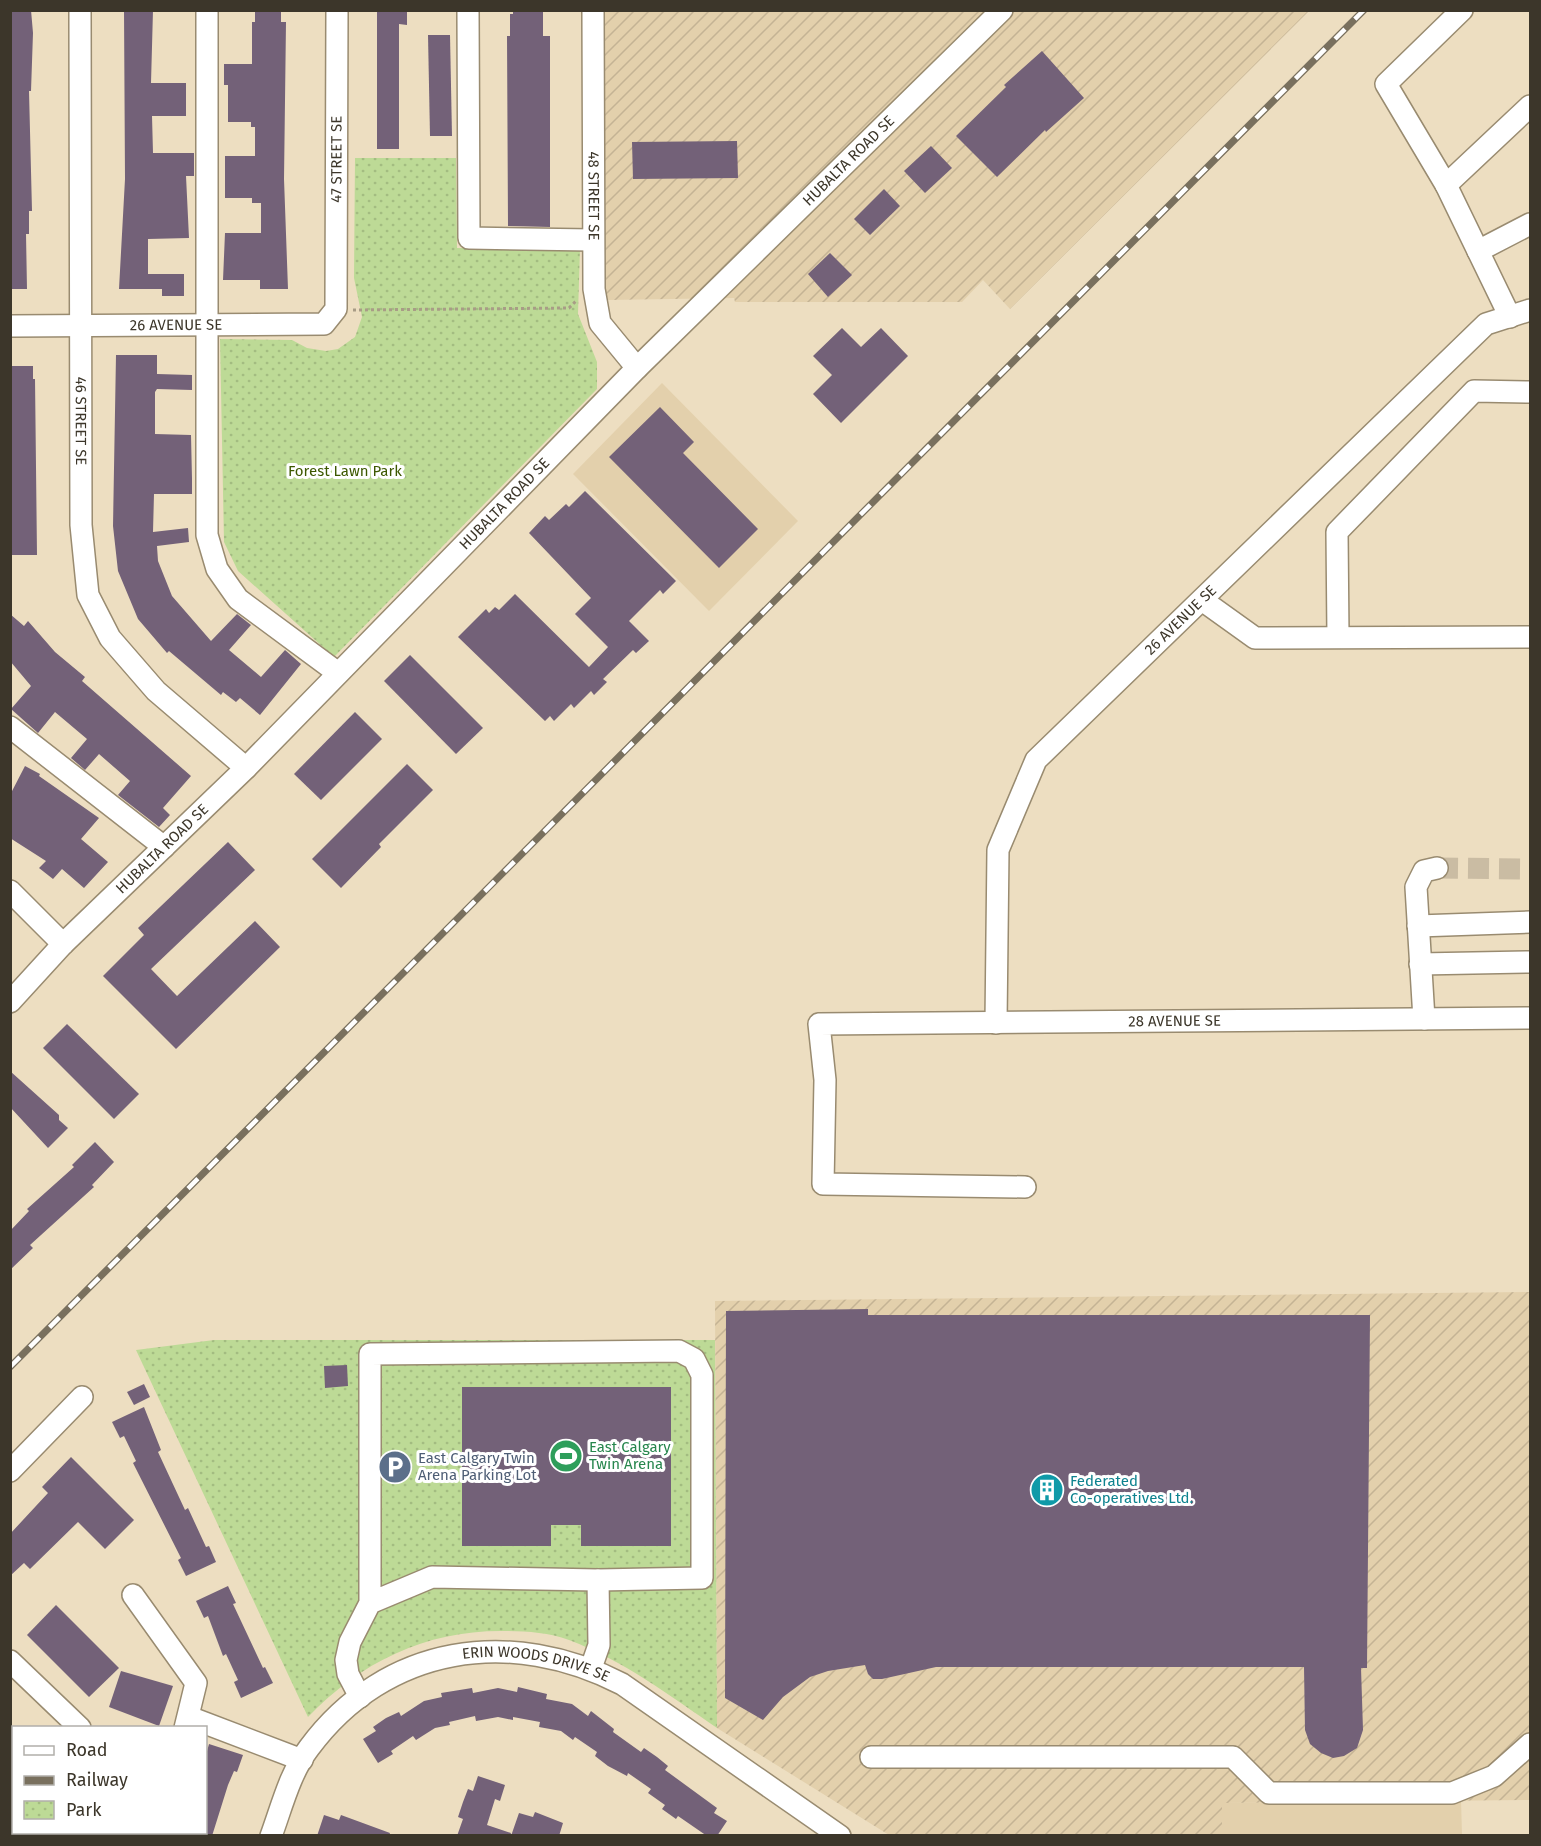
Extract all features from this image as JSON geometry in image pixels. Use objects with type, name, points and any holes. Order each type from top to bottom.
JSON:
[{"type":"street","name":"46 STREET SE","points":[[80,10],[81,525],[88,595],[110,639],[156,691],[246,768]]},
{"type":"street","points":[[207,10],[207,535],[217,569],[238,599],[338,672]]},
{"type":"street","name":"47 STREET SE","points":[[336,309],[337,10]]},
{"type":"street","points":[[468,10],[469,238],[592,240]]},
{"type":"street","name":"48 STREET SE","points":[[593,10],[592,240],[594,289],[600,323],[637,368]]},
{"type":"street","name":"HUBALTA ROAD SE","points":[[10,1002],[63,944],[246,768],[637,368],[1002,10]]},
{"type":"street","points":[[1462,10],[1386,84],[1446,185],[1510,316]]},
{"type":"street","points":[[1446,185],[1530,106]]},
{"type":"street","points":[[1478,251],[1530,224]]},
{"type":"street","name":"26 AVENUE SE","points":[[10,326],[324,324],[336,309]]},
{"type":"street","name":"26 AVENUE SE","points":[[996,1023],[998,850],[1036,760],[1486,324],[1530,310]]},
{"type":"street","points":[[1338,637],[1337,532],[1474,392],[1530,392]]},
{"type":"street","points":[[1202,600],[1255,638],[1530,637]]},
{"type":"street","points":[[10,727],[164,848]]},
{"type":"street","points":[[1424,1019],[1416,887],[1424,871],[1437,868]]},
{"type":"street","points":[[10,891],[63,944]]},
{"type":"street","points":[[1418,926],[1530,922]]},
{"type":"street","points":[[1420,964],[1530,962]]},
{"type":"street","name":"28 AVENUE SE","points":[[1025,1187],[823,1184],[825,1080],[819,1024],[1530,1018]]},
{"type":"street","points":[[360,1697],[348,1674],[346,1660],[350,1642],[370,1603],[370,1354],[679,1351],[694,1359],[702,1375],[702,1578],[598,1580],[432,1577],[370,1603]]},
{"type":"street","points":[[10,1471],[82,1397]]},
{"type":"street","points":[[591,1668],[599,1645],[598,1580]]},
{"type":"street","points":[[134,1595],[196,1683],[187,1722]]},
{"type":"street","name":"ERIN WOODS DRIVE SE","points":[[271,1836],[302,1760],[326,1728],[360,1697],[393,1675],[425,1662],[462,1653],[505,1650],[547,1655],[591,1668],[622,1684],[840,1836]]},
{"type":"street","points":[[10,1661],[78,1726]]},
{"type":"street","points":[[207,1729],[302,1760]]},
{"type":"street","points":[[871,1756],[1233,1756],[1269,1793],[1452,1793],[1494,1776],[1530,1744]]},
{"type":"path","points":[[336,309],[570,308],[584,291],[594,289]]},
{"type":"shaded area","points":[[604,11],[1309,11],[1010,309],[983,280],[962,302],[735,302],[734,298],[608,300],[592,240]]},
{"type":"shaded area","points":[[662,383],[798,521],[709,611],[573,474]]},
{"type":"shaded area","points":[[1530,1292],[1530,1800],[1222,1803],[1222,1835],[889,1835],[717,1728],[715,1301]]},
{"type":"shaded area","points":[[1461,1800],[1462,1835],[1222,1835],[1221,1803]]},
{"type":"green space","name":"Forest Lawn Park","points":[[355,158],[456,158],[457,248],[580,249],[578,314],[597,362],[597,389],[334,657],[238,571],[224,542],[220,339],[292,340],[307,348],[326,351],[338,349],[355,337],[362,317],[354,278]]},
{"type":"green space","points":[[214,1340],[715,1340],[717,1728],[646,1680],[589,1648],[552,1635],[518,1631],[473,1632],[446,1637],[396,1653],[350,1680],[308,1717],[136,1350]]},
{"type":"building","points":[[10,10],[31,10],[33,33],[31,91],[29,91],[32,211],[29,211],[29,234],[26,234],[27,289],[10,289]]},
{"type":"building","points":[[124,10],[153,10],[151,83],[186,83],[186,116],[152,116],[153,153],[194,153],[194,176],[186,176],[189,238],[148,239],[148,274],[184,274],[184,296],[162,296],[162,289],[119,289],[125,179]]},
{"type":"building","points":[[255,10],[281,10],[281,22],[286,22],[284,179],[288,289],[260,289],[260,280],[223,280],[225,233],[261,233],[261,203],[252,203],[252,198],[225,198],[225,156],[255,156],[255,127],[251,127],[251,122],[228,122],[228,85],[224,85],[224,64],[252,64],[252,22],[255,22]]},
{"type":"building","points":[[377,10],[407,10],[407,25],[399,24],[399,149],[377,149]]},
{"type":"building","points":[[513,10],[543,10],[543,36],[550,36],[550,227],[508,226],[507,36],[510,36],[510,14],[513,14]]},
{"type":"building","points":[[428,35],[450,35],[452,136],[430,136]]},
{"type":"building","points":[[1042,51],[1084,98],[1046,132],[1045,130],[997,177],[956,136],[1006,87],[1004,85]]},
{"type":"building","points":[[737,141],[738,178],[633,179],[632,142]]},
{"type":"building","points":[[931,146],[952,168],[925,193],[904,171]]},
{"type":"building","points":[[884,189],[900,206],[870,235],[854,219]]},
{"type":"building","points":[[830,253],[852,275],[828,297],[808,274]]},
{"type":"building","points":[[842,328],[861,347],[881,328],[908,356],[841,423],[813,394],[832,375],[813,356]]},
{"type":"building","points":[[116,355],[157,355],[157,374],[192,375],[192,390],[157,389],[155,392],[155,434],[191,435],[192,479],[192,494],[154,494],[153,532],[188,528],[189,542],[157,546],[158,561],[172,596],[211,641],[237,614],[251,625],[229,650],[261,677],[285,650],[301,664],[260,715],[240,698],[236,702],[223,692],[221,695],[169,651],[167,653],[138,619],[118,571],[113,526]]},
{"type":"building","points":[[10,366],[33,366],[33,379],[35,379],[37,555],[10,555]]},
{"type":"building","points":[[660,407],[694,442],[683,453],[758,529],[719,568],[609,457]]},
{"type":"building","points":[[585,491],[676,581],[663,594],[660,590],[629,621],[649,641],[636,653],[633,650],[603,679],[607,682],[594,695],[591,691],[574,708],[571,704],[554,721],[550,716],[545,721],[458,637],[486,609],[489,613],[495,607],[499,610],[515,594],[589,667],[608,647],[575,614],[591,598],[529,533],[545,516],[549,520],[566,504],[569,507]]},
{"type":"building","points":[[10,614],[24,626],[28,621],[55,652],[85,677],[82,681],[191,776],[163,808],[170,815],[159,827],[118,795],[130,781],[99,754],[85,770],[71,758],[87,739],[55,712],[38,733],[11,709],[31,686],[10,661]]},
{"type":"building","points":[[410,655],[483,728],[456,754],[384,681]]},
{"type":"building","points":[[355,712],[382,739],[321,800],[294,774]]},
{"type":"building","points":[[407,764],[433,790],[379,844],[381,847],[341,888],[312,859]]},
{"type":"building","points":[[25,766],[40,774],[39,776],[99,818],[81,839],[108,862],[84,888],[62,869],[53,879],[39,868],[46,861],[10,838],[10,795]]},
{"type":"building","points":[[228,842],[255,870],[151,969],[177,996],[255,921],[280,947],[176,1049],[103,976],[144,935],[138,928]]},
{"type":"building","points":[[67,1024],[139,1094],[114,1119],[43,1048]]},
{"type":"building","points":[[10,1071],[59,1115],[59,1120],[68,1128],[48,1148],[10,1107]]},
{"type":"building","points":[[95,1142],[114,1162],[92,1185],[94,1187],[30,1245],[33,1248],[10,1270],[10,1231],[29,1211],[27,1209],[74,1167],[72,1165]]},
{"type":"building","name":"Federated Co-operatives Ltd.","points":[[868,1309],[868,1315],[1370,1315],[1367,1668],[1361,1668],[1363,1730],[1357,1748],[1344,1756],[1333,1758],[1321,1753],[1310,1744],[1305,1730],[1304,1667],[936,1667],[873,1679],[868,1674],[865,1665],[828,1671],[810,1677],[783,1697],[763,1720],[725,1698],[726,1311]]},
{"type":"building","points":[[347,1365],[348,1386],[325,1388],[324,1366]]},
{"type":"building","points":[[144,1384],[150,1397],[134,1405],[127,1392]]},
{"type":"building","name":"East Calgary Twin Arena","points":[[462,1387],[671,1387],[671,1546],[581,1546],[581,1525],[551,1525],[551,1546],[462,1546]]},
{"type":"building","points":[[144,1407],[161,1450],[158,1452],[185,1510],[188,1508],[206,1547],[209,1546],[216,1562],[186,1576],[178,1560],[181,1558],[133,1463],[136,1461],[124,1436],[120,1438],[112,1422]]},
{"type":"building","points":[[71,1457],[134,1520],[105,1549],[78,1522],[30,1569],[24,1563],[10,1576],[10,1534],[48,1493],[42,1487]]},
{"type":"building","points":[[228,1586],[236,1603],[233,1604],[263,1668],[265,1667],[273,1683],[241,1698],[234,1682],[238,1680],[226,1654],[223,1656],[208,1616],[204,1618],[196,1601]]},
{"type":"building","points":[[56,1605],[119,1668],[89,1697],[27,1635]]},
{"type":"building","points":[[121,1671],[173,1686],[159,1726],[109,1707]]},
{"type":"building","points":[[518,1687],[547,1694],[546,1699],[572,1704],[588,1716],[591,1711],[614,1729],[613,1732],[641,1752],[644,1748],[657,1757],[668,1766],[665,1770],[717,1808],[714,1813],[727,1821],[717,1836],[707,1836],[678,1816],[676,1819],[662,1809],[665,1805],[648,1793],[651,1789],[628,1773],[627,1776],[608,1766],[595,1756],[597,1752],[575,1737],[573,1740],[561,1731],[539,1727],[540,1722],[513,1717],[513,1720],[498,1717],[476,1721],[475,1716],[449,1722],[450,1725],[435,1728],[416,1740],[413,1736],[391,1751],[393,1754],[378,1763],[363,1739],[376,1731],[373,1727],[386,1718],[399,1712],[401,1716],[424,1701],[442,1697],[441,1693],[472,1688],[473,1693],[498,1688],[517,1692]]},
{"type":"building","points":[[209,1744],[243,1755],[237,1772],[234,1771],[228,1785],[212,1836],[206,1836]]},
{"type":"building","points":[[478,1776],[505,1785],[500,1801],[495,1799],[487,1825],[511,1833],[510,1836],[457,1836],[463,1819],[458,1817],[463,1802],[468,1789],[473,1791]]},
{"type":"building","points":[[535,1812],[563,1823],[559,1836],[511,1836],[519,1813],[533,1817]]},
{"type":"building","points":[[324,1815],[339,1820],[341,1815],[390,1833],[389,1836],[317,1836]]},
{"type":"tunnel","points":[[1437,868],[1530,869]]},
{"type":"railway","points":[[10,1367],[1364,10]]},
{"type":"place","name":"East Calgary Twin Arena","points":[[566,1456]]},
{"type":"place","name":"East Calgary Twin Arena Parking Lot","points":[[395,1467]]},
{"type":"place","name":"Federated Co-operatives Ltd.","points":[[1047,1490]]}]
